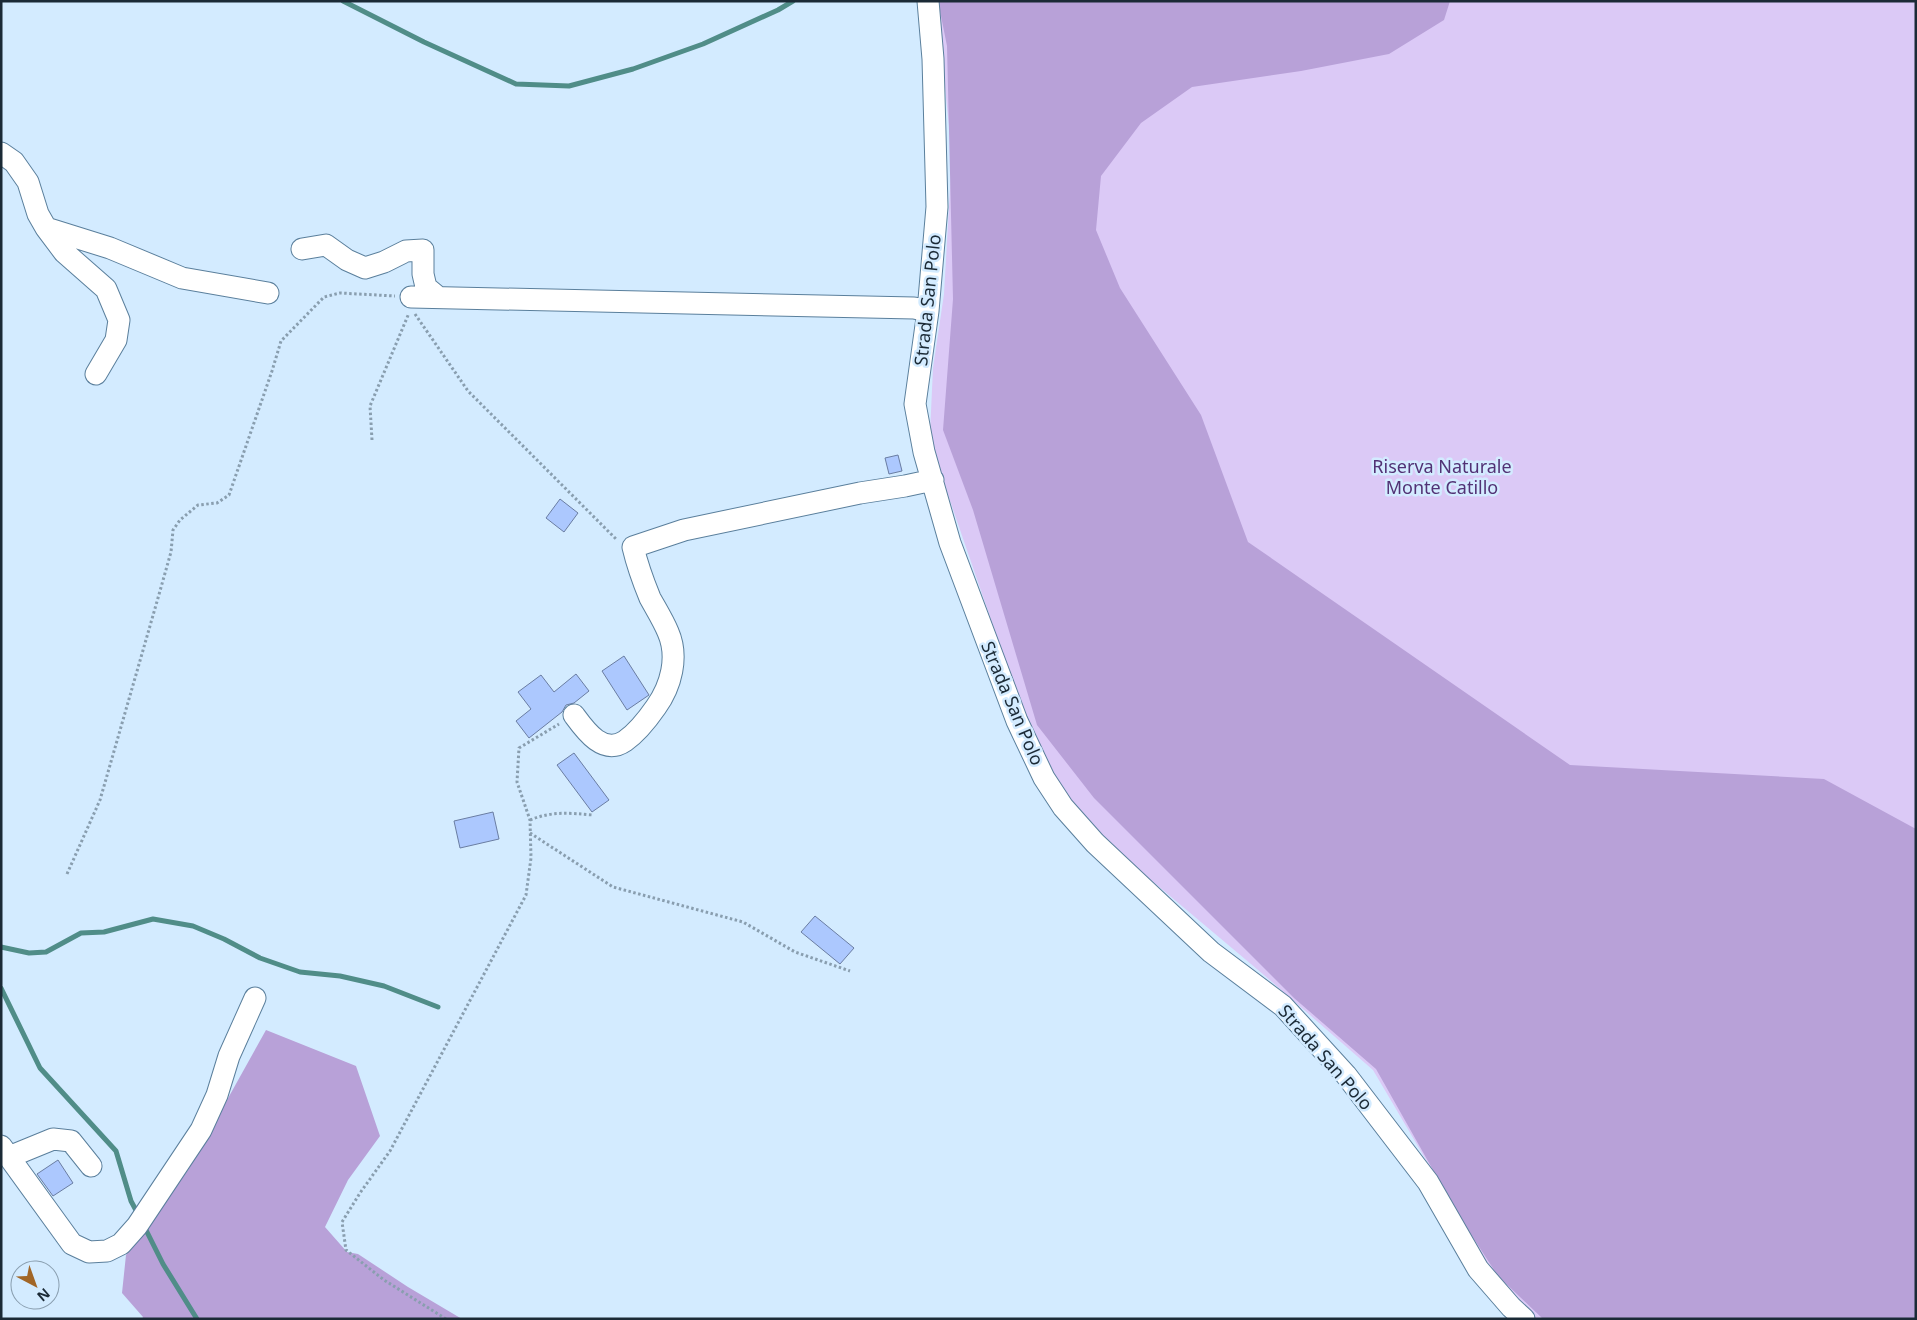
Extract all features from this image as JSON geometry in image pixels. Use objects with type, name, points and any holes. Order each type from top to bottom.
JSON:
[{"type":"street","name":"Strada San Polo","points":[[928,1],[933,59],[937,207],[928,311],[915,404],[924,452],[950,543],[1017,721],[1044,778],[1063,807],[1095,843],[1204,946],[1283,1006],[1346,1075],[1428,1182],[1478,1269],[1524,1319]]},
{"type":"street","points":[[1,153],[14,162],[28,182],[38,214],[64,252],[106,289],[119,320],[116,340],[96,374]]},
{"type":"street","points":[[46,228],[110,248],[182,278],[268,293]]},
{"type":"street","points":[[302,249],[326,245],[347,260],[365,268],[384,262],[406,251],[423,250],[423,274],[426,288],[438,297]]},
{"type":"street","points":[[411,297],[914,308],[928,311]]},
{"type":"street","points":[[574,715],[591,738],[609,746],[624,743],[641,728],[664,695],[674,661],[669,633],[650,598],[638,568],[633,547],[684,530],[933,480]]},
{"type":"street","points":[[91,1166],[71,1141],[52,1139],[5,1151],[72,1244],[88,1252],[106,1251],[121,1244],[137,1226],[201,1130],[217,1095],[229,1056],[255,998]]},
{"type":"path","points":[[66,874],[100,800],[163,579],[173,530],[180,520],[198,505],[217,503],[229,495],[281,341],[324,297],[340,293],[411,297]]},
{"type":"path","points":[[372,440],[370,406],[411,309],[468,391],[619,542],[633,547]]},
{"type":"path","points":[[446,1319],[384,1280],[346,1250],[342,1222],[390,1151],[526,895],[532,858],[530,820],[517,782],[519,748],[574,715]]},
{"type":"path","points":[[530,820],[544,814],[558,812],[593,815]]},
{"type":"path","points":[[530,833],[613,887],[742,922],[795,952],[850,971]]},
{"type":"green space","name":"Riserva Naturale Monte Catillo","points":[[936,1],[1916,1],[1916,1319],[1534,1319],[1484,1267],[1432,1170],[1373,1070],[1264,975],[1095,833],[1055,780],[1024,716],[946,489],[930,433],[933,368],[944,294],[952,155]]},
{"type":"shaded area","points":[[938,1],[1450,1],[1444,20],[1389,54],[1301,71],[1192,87],[1141,123],[1101,176],[1096,230],[1120,288],[1201,415],[1248,542],[1570,765],[1824,779],[1916,829],[1916,1319],[1543,1319],[1498,1276],[1459,1216],[1376,1069],[1294,998],[1094,798],[1037,725],[973,510],[943,430],[953,299],[947,46]]},
{"type":"shaded area","points":[[266,1030],[356,1066],[380,1136],[348,1180],[325,1227],[347,1252],[358,1254],[462,1319],[142,1319],[143,1317],[122,1293],[126,1255],[188,1170]]},
{"type":"building","points":[[898,455],[902,471],[889,474],[885,458]]},
{"type":"building","points":[[560,499],[578,513],[564,532],[546,518]]},
{"type":"building","points":[[624,656],[649,695],[627,710],[602,671]]},
{"type":"building","points":[[576,674],[589,691],[574,703],[566,705],[562,712],[529,738],[516,721],[531,709],[518,692],[541,675],[554,692]]},
{"type":"building","points":[[574,753],[609,800],[592,812],[557,765]]},
{"type":"building","points":[[493,812],[499,839],[460,848],[454,821]]},
{"type":"building","points":[[815,916],[854,948],[840,964],[801,932]]},
{"type":"building","points":[[58,1160],[73,1183],[53,1196],[37,1174]]},
{"type":"waterway","points":[[343,1],[424,42],[516,84],[569,86],[633,69],[703,44],[778,10],[793,1]]},
{"type":"waterway","points":[[1,947],[29,953],[46,952],[81,933],[104,932],[153,919],[193,926],[224,939],[260,958],[300,972],[340,976],[384,986],[438,1007]]},
{"type":"waterway","points":[[1,988],[40,1068],[116,1151],[131,1201],[138,1214]]},
{"type":"waterway","points":[[144,1226],[163,1264],[197,1319]]}]
